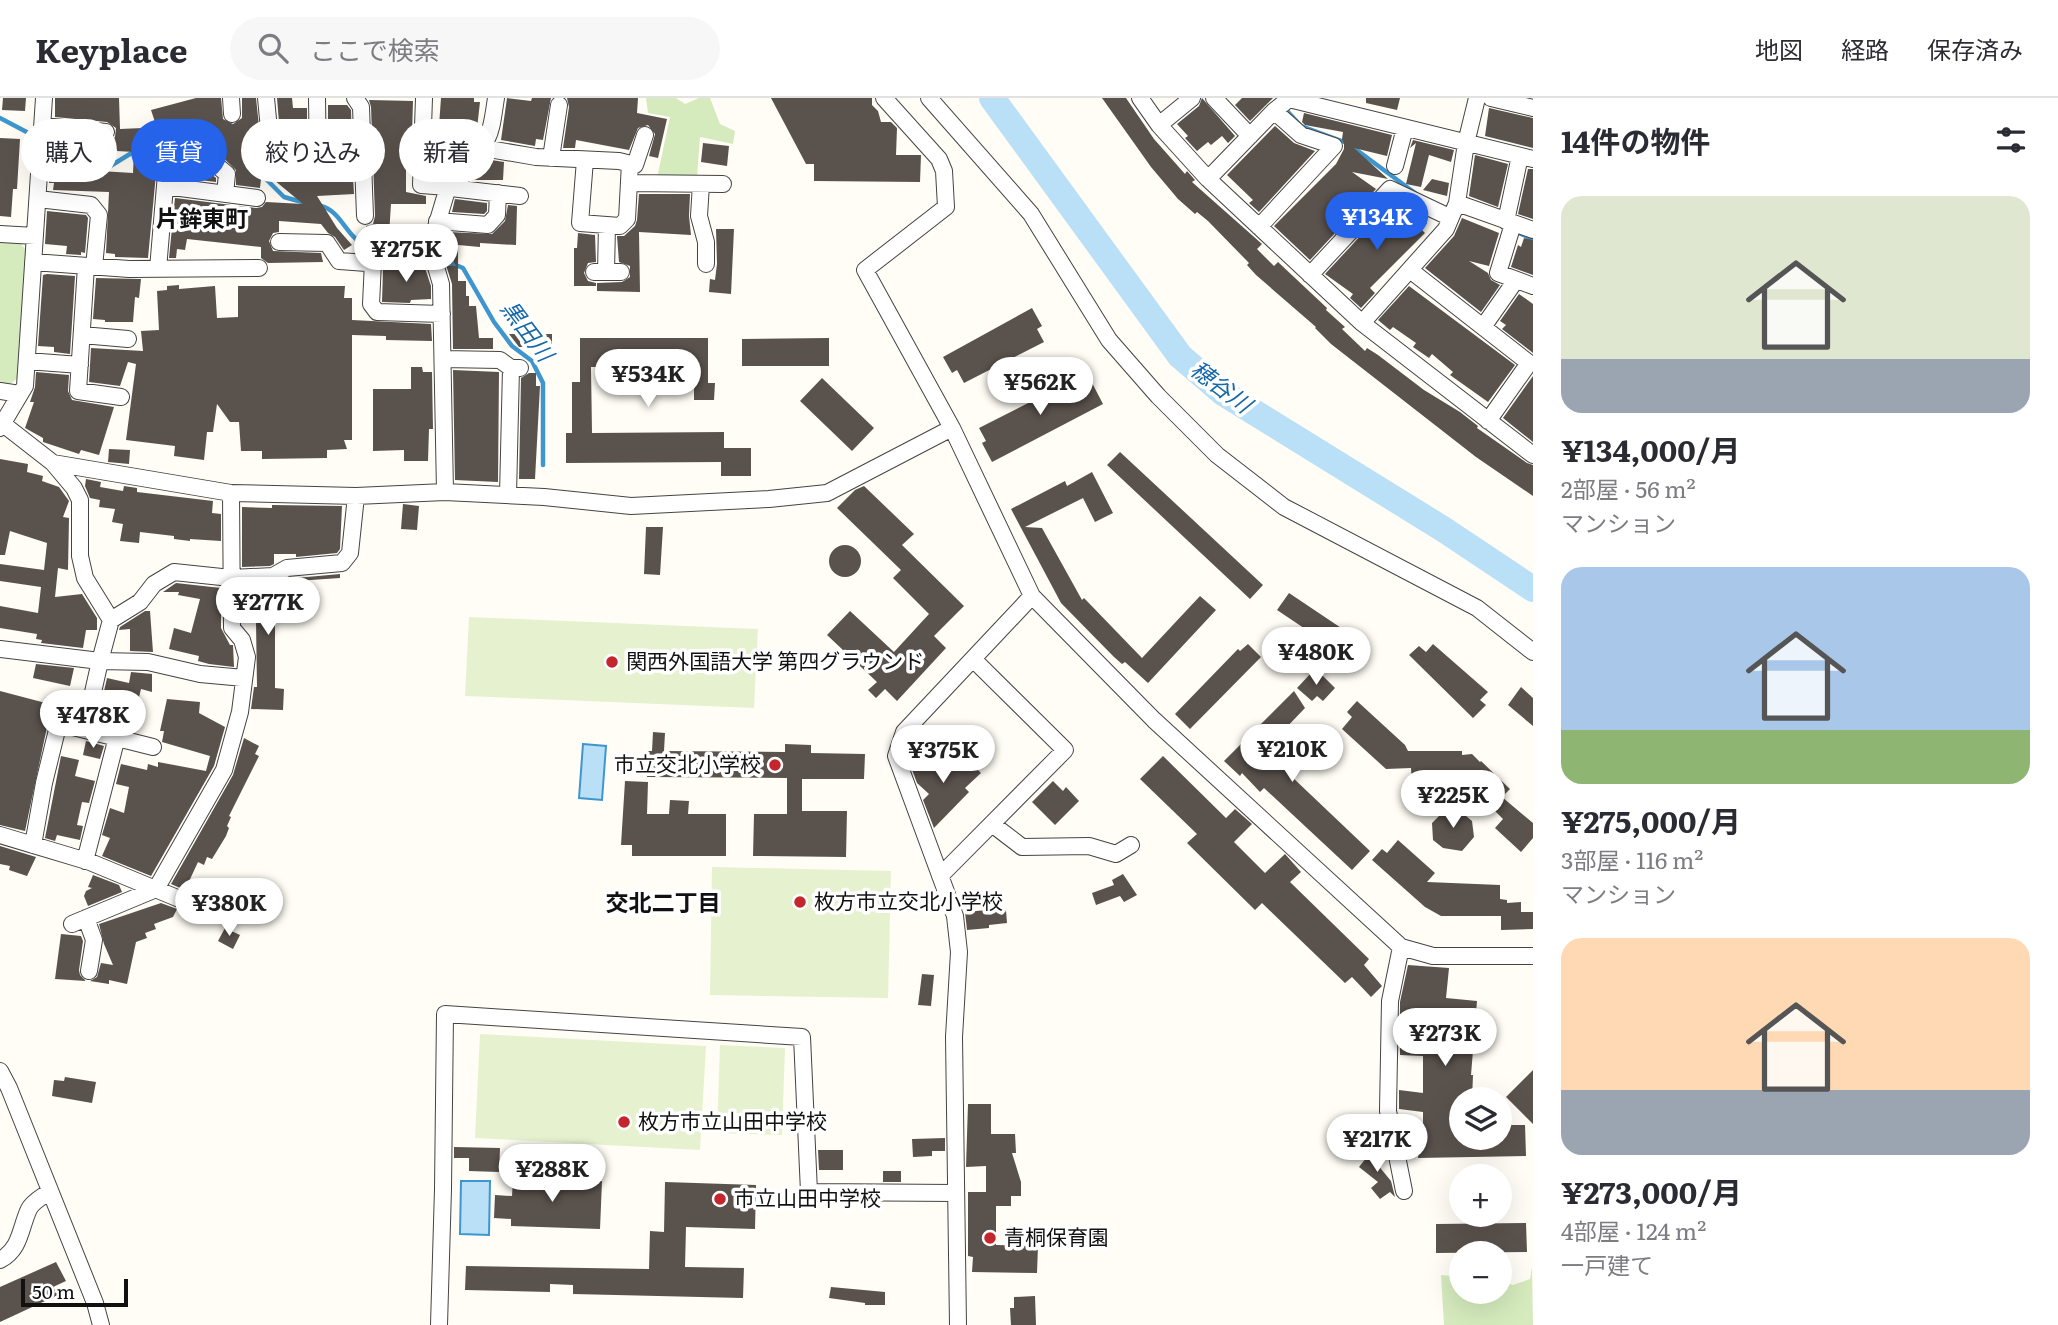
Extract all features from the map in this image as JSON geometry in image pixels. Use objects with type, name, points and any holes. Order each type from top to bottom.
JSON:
[{"type":"street","points":[[43,119],[44,98]]},
{"type":"street","points":[[266,98],[268,119]]},
{"type":"street","points":[[317,98],[317,119]]},
{"type":"street","points":[[355,98],[361,107],[361,119]]},
{"type":"street","points":[[424,98],[421,185],[520,196]]},
{"type":"street","points":[[493,119],[496,98]]},
{"type":"street","points":[[884,98],[939,159],[944,171],[946,207],[865,270],[952,428],[1032,596],[1154,720],[1401,947],[1433,957],[1533,956]]},
{"type":"street","points":[[929,98],[1031,214],[1109,340],[1158,396],[1217,455],[1284,507],[1477,608],[1533,652]]},
{"type":"street","points":[[1140,98],[1159,125],[1208,179],[1362,323],[1533,455]]},
{"type":"street","points":[[1159,125],[1192,98]]},
{"type":"street","points":[[1214,98],[1250,136]]},
{"type":"street","points":[[1362,323],[1446,229],[1453,210],[1477,98]]},
{"type":"street","points":[[1492,98],[1533,108]]},
{"type":"street","points":[[1208,179],[1289,99],[1527,157],[1498,273],[1533,286]]},
{"type":"street","points":[[551,158],[559,104]]},
{"type":"street","points":[[1259,227],[1334,145],[1301,135],[1274,111]]},
{"type":"street","points":[[1395,166],[1405,128]]},
{"type":"street","points":[[495,150],[551,158],[635,164],[645,135]]},
{"type":"street","points":[[158,269],[167,164],[181,154],[207,157],[227,174],[225,194]]},
{"type":"street","points":[[585,160],[580,223],[620,226],[627,219],[630,163]]},
{"type":"street","points":[[39,182],[25,386],[2,426],[53,463],[74,488],[80,500],[80,556],[85,578],[111,620]]},
{"type":"street","points":[[363,182],[365,216]]},
{"type":"street","points":[[445,492],[441,284],[433,237],[456,182]]},
{"type":"street","points":[[629,183],[723,184]]},
{"type":"street","points":[[701,184],[699,216],[706,242],[706,264]]},
{"type":"street","points":[[165,186],[257,198]]},
{"type":"street","points":[[1310,275],[1390,189],[1510,227],[1533,230]]},
{"type":"street","points":[[279,242],[327,243],[339,261],[373,262],[433,237],[488,225],[497,215],[498,193]]},
{"type":"street","points":[[38,200],[91,205],[99,215],[90,267],[78,391],[121,397]]},
{"type":"street","points":[[607,225],[607,272]]},
{"type":"street","points":[[0,234],[35,236]]},
{"type":"street","points":[[33,262],[158,269],[259,268]]},
{"type":"street","points":[[373,262],[371,304],[377,312],[442,314]]},
{"type":"street","points":[[1410,270],[1529,363],[1488,421]]},
{"type":"street","points":[[1483,327],[1516,280]]},
{"type":"street","points":[[82,335],[128,339]]},
{"type":"street","points":[[443,359],[500,360],[516,368],[508,495]]},
{"type":"street","points":[[27,361],[80,365]]},
{"type":"street","points":[[0,391],[19,394]]},
{"type":"street","points":[[53,463],[231,493],[356,496],[445,492],[631,506],[769,499],[827,493],[952,428]]},
{"type":"street","points":[[89,971],[94,940],[79,921],[156,889],[223,770],[240,712],[247,657],[242,640],[232,628],[231,493]]},
{"type":"street","points":[[85,728],[111,620],[140,602],[154,584],[174,572],[231,578],[273,576],[287,568],[342,563],[350,553],[356,496]]},
{"type":"street","points":[[958,1325],[954,1037],[959,952],[955,915],[897,756],[904,732],[1032,596]]},
{"type":"street","points":[[0,649],[100,661],[148,662],[200,674],[244,678]]},
{"type":"street","points":[[940,876],[1065,751],[973,659]]},
{"type":"street","points":[[33,845],[57,730],[65,725],[85,728],[153,747]]},
{"type":"street","points":[[85,861],[117,737]]},
{"type":"street","points":[[992,824],[1022,848],[1089,846],[1116,854],[1131,845]]},
{"type":"street","points":[[0,835],[85,861],[194,905]]},
{"type":"street","points":[[1401,947],[1390,1001],[1388,1111],[1404,1191]]},
{"type":"street","points":[[439,1325],[445,1014],[802,1037],[809,1192],[956,1193]]},
{"type":"street","points":[[0,1071],[95,1303],[101,1325]]},
{"type":"street","points":[[0,1260],[8,1256],[18,1243],[30,1206],[50,1191]]},
{"type":"green space","points":[[646,98],[676,98],[685,104],[699,98],[710,98],[720,124],[735,131],[733,144],[700,137],[697,177],[657,178],[670,117],[648,113]]},
{"type":"green space","points":[[0,240],[19,242],[27,251],[18,378],[10,384],[0,382]]},
{"type":"green space","name":"関西外国語大学 第四グラウンド","points":[[469,617],[758,629],[754,708],[465,696]]},
{"type":"green space","points":[[712,867],[891,871],[888,998],[710,995]]},
{"type":"green space","points":[[480,1034],[706,1046],[700,1150],[475,1138]]},
{"type":"green space","points":[[720,1045],[785,1048],[782,1135],[717,1133]]},
{"type":"green space","points":[[1532,1267],[1533,1325],[1444,1325],[1441,1275],[1449,1276],[1449,1304],[1512,1304],[1512,1285],[1530,1279]]},
{"type":"water","points":[[583,744],[606,746],[602,800],[579,798]]},
{"type":"water","points":[[461,1181],[490,1181],[489,1235],[460,1234]]},
{"type":"building","points":[[3,98],[26,98],[25,111],[2,110]]},
{"type":"building","points":[[55,98],[119,98],[120,129],[131,129],[131,152],[117,151],[117,119],[55,117]]},
{"type":"building","points":[[196,98],[221,98],[223,119],[154,119],[151,110]]},
{"type":"building","points":[[242,98],[256,98],[258,119],[241,119],[241,182],[261,182],[260,188],[236,185],[236,170],[227,161],[227,121],[233,124],[242,118]]},
{"type":"building","points":[[277,98],[292,98],[293,108],[307,108],[307,119],[279,119]]},
{"type":"building","points":[[441,98],[474,98],[474,102],[480,102],[478,119],[440,119]]},
{"type":"building","points":[[507,98],[531,101],[532,98],[551,98],[543,140],[536,139],[535,146],[501,140]]},
{"type":"building","points":[[567,98],[638,98],[637,113],[667,119],[658,158],[649,156],[655,134],[648,125],[638,128],[629,150],[576,140],[575,148],[563,148],[569,107]]},
{"type":"building","points":[[771,98],[872,98],[872,105],[878,111],[881,122],[891,122],[897,128],[896,155],[921,155],[920,182],[814,181],[814,164],[806,164]]},
{"type":"building","points":[[1102,98],[1126,98],[1154,139],[1185,174],[1187,171],[1195,180],[1192,182],[1262,244],[1257,249],[1274,266],[1278,262],[1327,308],[1326,310],[1345,327],[1342,329],[1365,351],[1367,348],[1378,355],[1424,390],[1460,412],[1478,426],[1477,428],[1533,465],[1533,496],[1476,457],[1331,344],[1316,327],[1256,275],[1247,265],[1249,263],[1208,221],[1178,199],[1151,167]]},
{"type":"building","points":[[1202,98],[1235,136],[1228,143],[1222,136],[1197,151],[1177,124],[1199,106]]},
{"type":"building","points":[[1242,98],[1273,98],[1250,121],[1235,105]]},
{"type":"building","points":[[1366,98],[1400,98],[1397,110],[1366,103]]},
{"type":"building","points":[[369,100],[413,101],[412,119],[399,119],[399,182],[406,182],[406,192],[426,196],[426,204],[391,204],[389,235],[366,236],[366,226],[373,224],[375,216],[374,182],[385,182],[385,119],[371,119]]},
{"type":"building","points":[[328,105],[347,105],[351,110],[351,119],[328,119]]},
{"type":"building","points":[[1489,108],[1533,118],[1533,148],[1485,136]]},
{"type":"building","points":[[1304,113],[1392,135],[1387,156],[1354,148],[1388,179],[1352,172],[1376,189],[1310,260],[1274,226],[1336,164],[1344,144],[1343,132],[1305,125],[1302,122]]},
{"type":"building","points":[[1275,126],[1294,143],[1315,151],[1259,212],[1249,203],[1253,200],[1227,175]]},
{"type":"building","points":[[0,138],[20,139],[17,189],[13,189],[11,217],[0,216]]},
{"type":"building","points":[[1413,140],[1454,150],[1451,162],[1429,155],[1421,187],[1406,184],[1416,143],[1410,148]]},
{"type":"building","points":[[703,143],[729,146],[727,166],[701,162]]},
{"type":"building","points":[[1475,155],[1508,164],[1498,207],[1469,196]]},
{"type":"building","points":[[495,161],[504,162],[503,180],[495,180]]},
{"type":"building","points":[[1528,169],[1533,169],[1533,219],[1518,214]]},
{"type":"building","points":[[117,172],[131,173],[131,182],[155,182],[148,258],[115,257],[115,254],[106,253],[109,192],[53,190],[54,183],[49,183],[117,182]]},
{"type":"building","points":[[1432,179],[1449,183],[1447,196],[1423,190]]},
{"type":"building","points":[[276,182],[353,182],[354,194],[317,196],[337,228],[352,245],[344,250],[321,224],[279,221],[279,232],[273,233],[269,241],[273,251],[321,253],[323,262],[268,263],[261,258],[261,247],[187,239],[185,250],[177,249],[176,258],[169,258],[175,198],[256,208],[262,207],[266,202],[303,204]]},
{"type":"building","points":[[639,194],[690,194],[691,235],[639,232],[640,292],[597,291],[597,283],[622,282],[630,277],[630,266],[619,262],[617,236],[624,236],[635,226]]},
{"type":"building","points":[[455,199],[487,203],[487,211],[484,214],[452,212]]},
{"type":"building","points":[[1392,202],[1407,211],[1410,210],[1427,223],[1422,230],[1425,233],[1370,288],[1375,293],[1361,308],[1350,298],[1353,294],[1325,274]]},
{"type":"building","points":[[508,205],[517,206],[516,245],[458,245],[458,281],[466,281],[469,306],[476,306],[479,338],[493,338],[493,349],[453,349],[452,284],[446,265],[456,266],[443,241],[447,241],[447,232],[492,234],[505,221]]},
{"type":"building","points":[[47,211],[86,215],[85,253],[66,254],[67,246],[45,244]]},
{"type":"building","points":[[1462,218],[1499,233],[1489,266],[1469,261],[1488,273],[1491,280],[1500,285],[1481,312],[1425,268],[1454,236]]},
{"type":"building","points":[[716,229],[734,229],[731,294],[709,292],[710,279],[715,280],[717,264]]},
{"type":"building","points":[[578,233],[595,235],[596,262],[588,263],[584,273],[588,281],[596,283],[596,286],[574,286],[574,248],[577,248]]},
{"type":"building","points":[[1524,238],[1533,240],[1533,275],[1511,267],[1518,245],[1521,247]]},
{"type":"building","points":[[406,264],[424,265],[431,286],[431,299],[411,300],[410,303],[382,302],[383,270]]},
{"type":"building","points":[[43,275],[75,276],[70,354],[54,352],[54,347],[38,346]]},
{"type":"building","points":[[96,278],[141,279],[139,298],[135,297],[133,322],[93,319]]},
{"type":"building","points":[[179,285],[179,289],[215,286],[217,318],[238,317],[238,286],[345,286],[344,298],[352,298],[352,320],[431,324],[432,341],[386,340],[386,336],[352,335],[352,440],[344,440],[347,449],[327,450],[327,458],[262,459],[262,451],[241,451],[239,422],[230,422],[217,404],[213,432],[207,432],[204,460],[174,456],[175,446],[126,440],[136,364],[128,362],[120,386],[89,382],[91,348],[143,351],[141,331],[159,330],[157,291],[167,290],[167,286]]},
{"type":"building","points":[[1409,286],[1515,365],[1488,402],[1450,375],[1453,372],[1432,354],[1429,358],[1413,347],[1416,343],[1393,327],[1390,330],[1378,320]]},
{"type":"building","points":[[1519,294],[1533,304],[1533,353],[1502,329],[1506,325],[1500,321]]},
{"type":"building","points":[[1032,308],[1042,326],[1037,329],[1044,342],[964,383],[957,370],[952,373],[943,357]]},
{"type":"building","points":[[509,334],[552,334],[552,347],[519,347]]},
{"type":"building","points":[[580,338],[708,338],[708,383],[715,383],[714,400],[694,400],[694,366],[591,367],[592,433],[724,432],[724,448],[751,448],[751,476],[721,476],[721,462],[566,463],[566,433],[572,433],[572,382],[580,382]]},
{"type":"building","points":[[829,338],[829,366],[742,366],[742,339]]},
{"type":"building","points":[[411,367],[422,367],[423,372],[432,372],[433,429],[429,429],[428,461],[404,461],[404,450],[373,451],[373,389],[411,389]]},
{"type":"building","points":[[453,370],[499,372],[498,482],[455,480]]},
{"type":"building","points":[[36,372],[69,375],[68,391],[72,400],[114,407],[99,455],[81,450],[79,454],[43,442],[43,438],[25,428],[34,402],[30,402]]},
{"type":"building","points":[[1080,372],[1086,384],[1091,381],[1103,404],[992,462],[982,443],[986,441],[979,428],[1046,394],[1045,392]]},
{"type":"building","points":[[529,373],[536,373],[536,386],[540,386],[535,479],[519,479],[521,378]]},
{"type":"building","points":[[1533,376],[1533,442],[1503,418]]},
{"type":"building","points":[[822,378],[874,428],[852,451],[800,401]]},
{"type":"building","points":[[109,449],[130,450],[129,464],[108,462]]},
{"type":"building","points":[[1120,452],[1263,585],[1250,599],[1107,465]]},
{"type":"building","points":[[0,459],[28,464],[27,472],[43,476],[42,481],[59,487],[69,501],[63,517],[69,518],[68,570],[58,568],[55,597],[82,594],[97,618],[97,630],[86,630],[83,648],[41,643],[42,640],[36,639],[37,634],[0,628],[0,606],[38,613],[41,587],[0,581],[0,564],[44,570],[47,543],[10,531],[5,555],[0,555]]},
{"type":"building","points":[[1092,472],[1113,513],[1095,522],[1083,498],[1025,527],[1042,528],[1082,600],[1084,598],[1142,658],[1200,596],[1216,610],[1148,683],[1125,662],[1122,664],[1114,657],[1061,603],[1011,509],[1065,481],[1067,486]]},
{"type":"building","points":[[86,479],[101,482],[100,487],[123,491],[124,486],[137,488],[137,492],[213,501],[212,513],[221,514],[221,541],[190,541],[140,532],[139,543],[120,541],[123,524],[112,522],[115,509],[99,507],[100,500],[90,498],[85,486]]},
{"type":"building","points":[[864,486],[914,534],[902,545],[964,606],[934,636],[946,648],[897,701],[885,689],[876,698],[868,690],[877,682],[827,635],[850,611],[894,652],[929,614],[893,578],[901,570],[837,508],[855,490]]},
{"type":"building","points":[[403,504],[419,506],[417,530],[401,529]]},
{"type":"building","points":[[272,505],[342,506],[340,549],[337,553],[296,557],[296,554],[274,554],[274,564],[270,566],[242,567],[242,507],[272,508]]},
{"type":"building","points":[[646,527],[663,527],[660,575],[644,574]]},
{"type":"building","points":[[845,545],[856,550],[861,561],[856,572],[845,577],[834,572],[829,561],[834,550]]},
{"type":"building","points":[[340,574],[340,578],[296,581],[296,578]]},
{"type":"building","points":[[292,578],[295,621],[275,621],[275,688],[284,689],[283,710],[251,709],[254,687],[257,687],[256,622],[242,623],[242,588],[274,586]]},
{"type":"building","points":[[176,583],[221,588],[221,628],[230,645],[233,645],[234,667],[198,661],[199,656],[169,649],[174,628],[191,633],[200,599],[178,595],[179,592],[163,592]]},
{"type":"building","points":[[1289,593],[1368,646],[1356,663],[1277,610]]},
{"type":"building","points":[[145,611],[150,611],[153,652],[130,651],[130,629],[119,630],[120,627]]},
{"type":"building","points":[[1248,644],[1261,657],[1190,729],[1175,714],[1238,649],[1240,651]]},
{"type":"building","points":[[1433,644],[1488,692],[1480,700],[1486,705],[1473,718],[1409,655],[1419,646],[1426,652]]},
{"type":"building","points":[[36,664],[74,668],[70,686],[33,678]]},
{"type":"building","points":[[1313,671],[1318,671],[1335,688],[1323,701],[1317,696],[1312,701],[1297,688]]},
{"type":"building","points":[[131,672],[152,674],[152,692],[141,689],[131,731],[97,722],[107,678],[129,683]]},
{"type":"building","points":[[1521,687],[1533,698],[1533,726],[1508,705]]},
{"type":"building","points":[[0,691],[57,706],[54,719],[47,727],[25,831],[0,825]]},
{"type":"building","points":[[1294,691],[1305,708],[1260,755],[1274,748],[1294,770],[1290,775],[1370,851],[1352,870],[1264,788],[1260,792],[1242,773],[1240,776],[1224,761]]},
{"type":"building","points":[[167,699],[200,702],[199,713],[225,727],[214,766],[151,876],[102,856],[110,838],[102,835],[110,808],[124,813],[129,787],[116,784],[121,764],[147,770],[148,764],[158,767],[158,762],[206,771],[210,756],[162,742],[164,731],[160,731]]},
{"type":"building","points":[[1357,701],[1405,745],[1408,751],[1462,751],[1462,755],[1472,754],[1481,761],[1510,789],[1502,797],[1533,823],[1533,838],[1521,852],[1495,828],[1503,819],[1470,786],[1458,783],[1412,784],[1411,768],[1386,769],[1342,729],[1352,717],[1347,712]]},
{"type":"building","points":[[653,732],[665,733],[664,751],[785,752],[785,744],[811,745],[811,753],[865,754],[864,779],[802,779],[802,811],[847,811],[846,857],[753,856],[754,814],[787,814],[787,778],[647,777],[647,751],[652,751]]},
{"type":"building","points":[[244,738],[259,746],[255,754],[259,756],[229,816],[231,817],[226,836],[212,859],[207,857],[204,865],[198,862],[185,890],[171,884],[233,775]]},
{"type":"building","points":[[86,741],[104,746],[100,759],[83,755]]},
{"type":"building","points":[[919,754],[929,763],[935,756],[951,770],[965,757],[981,773],[965,788],[969,792],[934,828],[923,800],[929,794],[917,783],[910,764]]},
{"type":"building","points":[[61,756],[79,760],[75,776],[95,781],[89,803],[82,802],[77,825],[83,826],[80,840],[57,835],[55,841],[45,838]]},
{"type":"building","points":[[1163,756],[1226,818],[1235,809],[1252,824],[1234,842],[1265,873],[1285,854],[1301,872],[1290,882],[1369,959],[1364,965],[1382,986],[1371,997],[1352,977],[1345,983],[1262,903],[1255,910],[1187,843],[1197,834],[1140,779]]},
{"type":"building","points":[[625,781],[648,782],[647,814],[669,814],[670,800],[689,801],[688,814],[726,814],[726,856],[632,856],[632,845],[621,845]]},
{"type":"building","points":[[1053,781],[1063,791],[1066,787],[1079,801],[1055,825],[1032,802]]},
{"type":"building","points":[[1445,810],[1459,810],[1472,821],[1474,837],[1462,851],[1443,848],[1433,840],[1432,823]]},
{"type":"building","points":[[1398,840],[1435,873],[1427,882],[1500,885],[1500,899],[1507,900],[1507,903],[1521,902],[1521,912],[1533,912],[1533,929],[1501,930],[1501,916],[1441,916],[1425,907],[1372,860],[1382,849],[1387,853]]},
{"type":"building","points":[[0,846],[36,857],[27,876],[9,870],[10,866],[0,864]]},
{"type":"building","points":[[1123,874],[1137,895],[1124,902],[1120,896],[1096,905],[1092,893],[1114,885],[1112,880]]},
{"type":"building","points":[[93,875],[119,885],[122,892],[88,906],[84,896],[86,891],[92,888],[88,887]]},
{"type":"building","points":[[161,903],[177,909],[173,917],[154,924],[156,929],[145,933],[147,938],[136,942],[127,984],[109,980],[109,984],[90,981],[97,977],[101,963],[113,965],[99,924]]},
{"type":"building","points":[[1006,910],[1007,923],[967,930],[965,912]]},
{"type":"building","points":[[225,928],[240,935],[233,949],[218,941]]},
{"type":"building","points":[[61,934],[81,936],[83,941],[79,970],[86,981],[55,979]]},
{"type":"building","points":[[1408,965],[1449,968],[1446,998],[1477,1001],[1471,1075],[1472,1087],[1449,1087],[1449,1150],[1512,1150],[1512,1125],[1525,1125],[1526,1156],[1418,1158],[1419,1147],[1414,1147],[1413,1134],[1423,1133],[1423,1112],[1399,1109],[1399,1090],[1423,1093],[1423,1056],[1400,1055],[1400,1002]]},
{"type":"building","points":[[922,974],[934,975],[931,1006],[918,1005]]},
{"type":"building","points":[[1533,1070],[1533,1124],[1512,1103],[1512,1091]]},
{"type":"building","points":[[65,1077],[96,1082],[92,1103],[52,1096],[54,1080],[64,1081]]},
{"type":"building","points":[[968,1104],[991,1104],[991,1134],[1015,1134],[1016,1153],[1012,1153],[1021,1182],[1021,1196],[1011,1196],[1011,1206],[996,1206],[996,1245],[1038,1246],[1037,1273],[972,1272],[973,1257],[968,1256],[968,1192],[986,1192],[986,1166],[966,1167]]},
{"type":"building","points":[[945,1138],[945,1151],[932,1151],[932,1156],[913,1157],[912,1139]]},
{"type":"building","points":[[454,1147],[500,1148],[499,1172],[469,1171],[469,1158],[454,1158]]},
{"type":"building","points":[[1374,1148],[1383,1156],[1377,1164],[1391,1181],[1395,1197],[1390,1192],[1380,1199],[1371,1188],[1378,1182],[1359,1167]]},
{"type":"building","points":[[818,1150],[843,1150],[843,1170],[819,1170]]},
{"type":"building","points":[[883,1171],[901,1171],[901,1182],[883,1182]]},
{"type":"building","points":[[513,1178],[602,1181],[600,1229],[511,1226],[511,1219],[494,1218],[495,1195],[512,1196]]},
{"type":"building","points":[[665,1182],[756,1185],[755,1229],[686,1227],[685,1267],[744,1268],[743,1298],[573,1294],[573,1285],[550,1284],[550,1292],[465,1290],[466,1266],[649,1269],[650,1231],[664,1232]]},
{"type":"building","points":[[1512,1223],[1526,1223],[1527,1252],[1512,1252],[1512,1241],[1449,1241],[1449,1253],[1436,1253],[1436,1224],[1449,1224],[1449,1227],[1512,1227]]},
{"type":"building","points":[[56,1262],[66,1281],[53,1287],[58,1295],[0,1322],[0,1287]]},
{"type":"building","points":[[831,1287],[885,1292],[885,1305],[865,1305],[829,1298]]},
{"type":"building","points":[[1035,1296],[1036,1325],[1011,1325],[1010,1308],[1014,1308],[1014,1297]]},
{"type":"waterway","name":"穂谷川","points":[[992,98],[1180,356],[1223,393],[1443,529],[1533,589]]},
{"type":"waterway","points":[[1288,112],[1301,126],[1347,143]]},
{"type":"waterway","name":"黒田川","points":[[0,118],[21,129]]},
{"type":"waterway","points":[[1354,148],[1415,193]]},
{"type":"waterway","name":"黒田川","points":[[117,162],[131,153]]},
{"type":"waterway","name":"黒田川","points":[[269,182],[284,197],[302,202]]},
{"type":"waterway","name":"黒田川","points":[[321,206],[334,214],[354,238],[367,245],[382,246],[413,239],[428,241]]},
{"type":"waterway","points":[[1521,234],[1533,239]]},
{"type":"waterway","name":"黒田川","points":[[436,244],[442,246],[451,263],[463,268],[494,322],[512,346],[532,361],[543,383],[543,465]]},
{"type":"place","name":"関西外国語大学 第四グラウンド","points":[[612,662]]},
{"type":"place","name":"市立交北小学校","points":[[775,765]]},
{"type":"place","name":"枚方市立交北小学校","points":[[800,902]]},
{"type":"place","name":"枚方市立山田中学校","points":[[624,1122]]},
{"type":"place","name":"市立山田中学校","points":[[720,1199]]},
{"type":"place","name":"青桐保育園","points":[[990,1238]]},
{"type":"district","name":"片鉾東町","points":[[202,219]]},
{"type":"district","name":"交北二丁目","points":[[663,903]]}]
